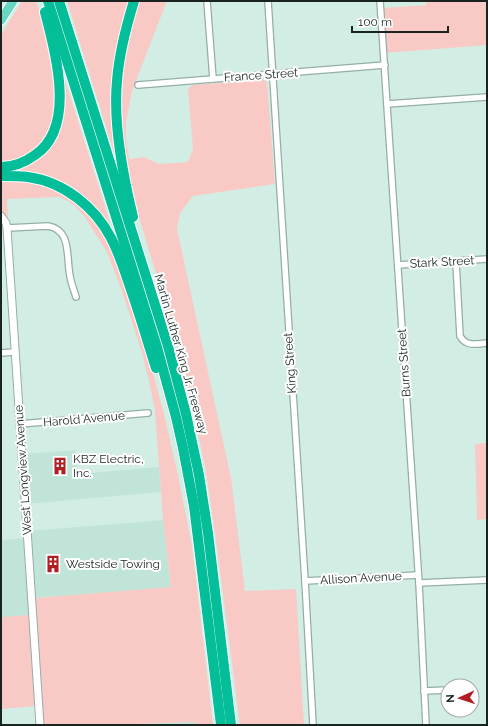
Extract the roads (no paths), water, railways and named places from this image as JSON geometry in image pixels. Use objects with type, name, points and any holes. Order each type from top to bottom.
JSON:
[{"type":"highway","points":[[134,1],[126,26],[118,66],[116,98],[118,133],[121,158],[131,209],[175,352],[177,380]]},
{"type":"highway","points":[[1,167],[17,165],[26,161],[45,148],[54,134],[57,124],[60,101],[48,3]]},
{"type":"highway","name":"Martin Luther King Jr. Freeway","points":[[48,3],[168,346],[177,380],[193,447],[208,533],[231,725]]},
{"type":"highway","name":"Martin Luther King Jr. Freeway","points":[[48,3],[162,364],[183,448],[194,506],[221,725]]},
{"type":"highway","points":[[1,176],[35,178],[54,184],[63,189],[82,202],[99,219],[111,238],[129,284],[158,374],[172,422],[184,481],[194,506]]},
{"type":"main road","points":[[1,20],[13,1]]},
{"type":"street","points":[[207,1],[213,79]]},
{"type":"street","name":"King Street","points":[[268,1],[313,725]]},
{"type":"street","name":"Burns Street","points":[[380,1],[419,583],[426,725]]},
{"type":"street","name":"France Street","points":[[138,85],[385,65]]},
{"type":"street","points":[[388,104],[487,97]]},
{"type":"street","name":"West Longview Avenue","points":[[1,216],[6,223],[7,228],[40,725]]},
{"type":"street","points":[[7,228],[48,226],[59,230],[63,234],[66,241],[70,276],[76,297]]},
{"type":"street","name":"Stark Street","points":[[398,265],[487,259]]},
{"type":"street","points":[[456,262],[460,336],[466,343],[487,343]]},
{"type":"street","points":[[1,353],[15,352]]},
{"type":"street","name":"Harold Avenue","points":[[20,424],[148,413]]},
{"type":"street","name":"Allison Avenue","points":[[305,581],[418,575]]},
{"type":"street","name":"Allison Avenue","points":[[419,583],[487,580]]},
{"type":"street","points":[[424,691],[440,690]]},
{"type":"place","name":"KBZ Electric, Inc.","points":[[60,466]]},
{"type":"place","name":"Westside Towing","points":[[53,564]]}]
